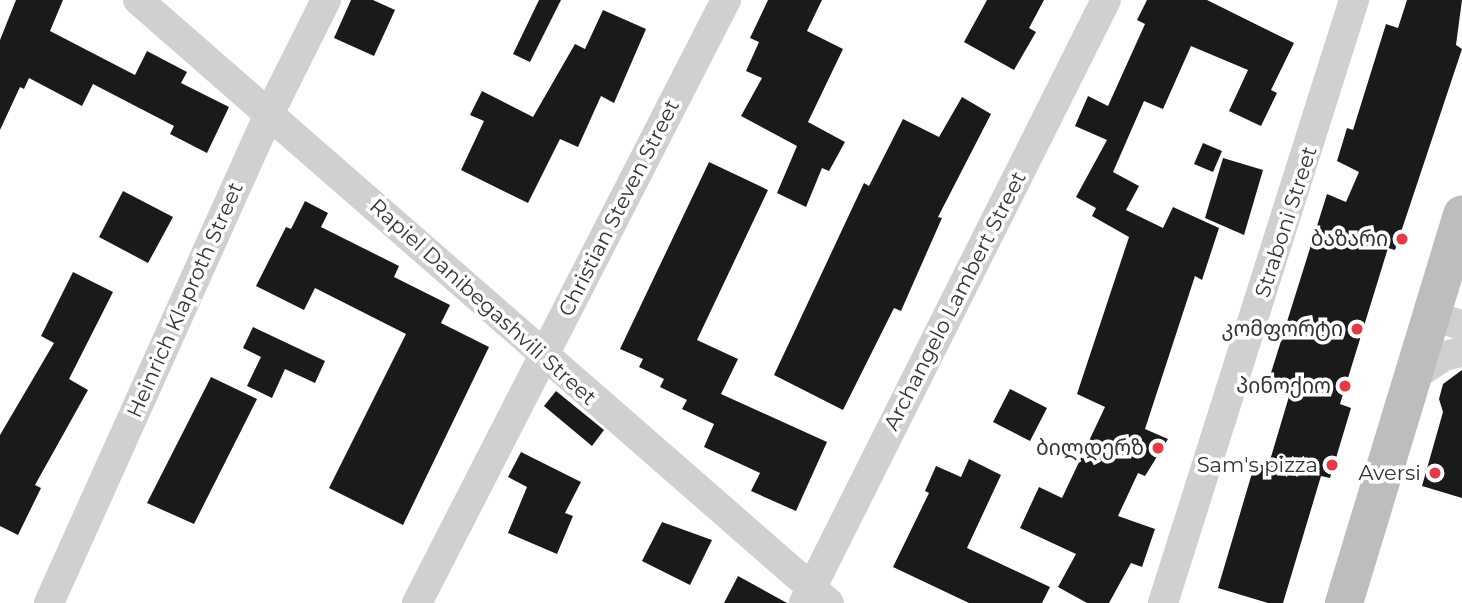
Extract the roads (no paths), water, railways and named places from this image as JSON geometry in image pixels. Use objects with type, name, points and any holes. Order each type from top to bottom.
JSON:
[{"type":"street","name":"Rapiel Danibegashvili Street","points":[[138,0],[270,113],[815,598]]},
{"type":"street","name":"Heinrich Klaproth Street","points":[[48,603],[270,113],[326,0]]},
{"type":"street","name":"Christian Steven Street","points":[[417,603],[726,0]]},
{"type":"street","name":"Archangelo Lambert Street","points":[[815,598],[1106,0]]},
{"type":"street","name":"Straboni Street","points":[[1163,603],[1354,0]]},
{"type":"street","points":[[1344,603],[1413,377],[1447,320],[1462,215]]},
{"type":"street","points":[[1413,377],[1444,356],[1462,352]]},
{"type":"place","name":"ბაზარი","points":[[1402,239]]},
{"type":"place","name":"კომფორტი","points":[[1357,329]]},
{"type":"place","name":"პინოქიო","points":[[1345,386]]},
{"type":"place","name":"ბილდერზ","points":[[1158,448]]},
{"type":"place","name":"Sam's pizza","points":[[1332,465]]},
{"type":"place","name":"Aversi","points":[[1435,473]]}]
